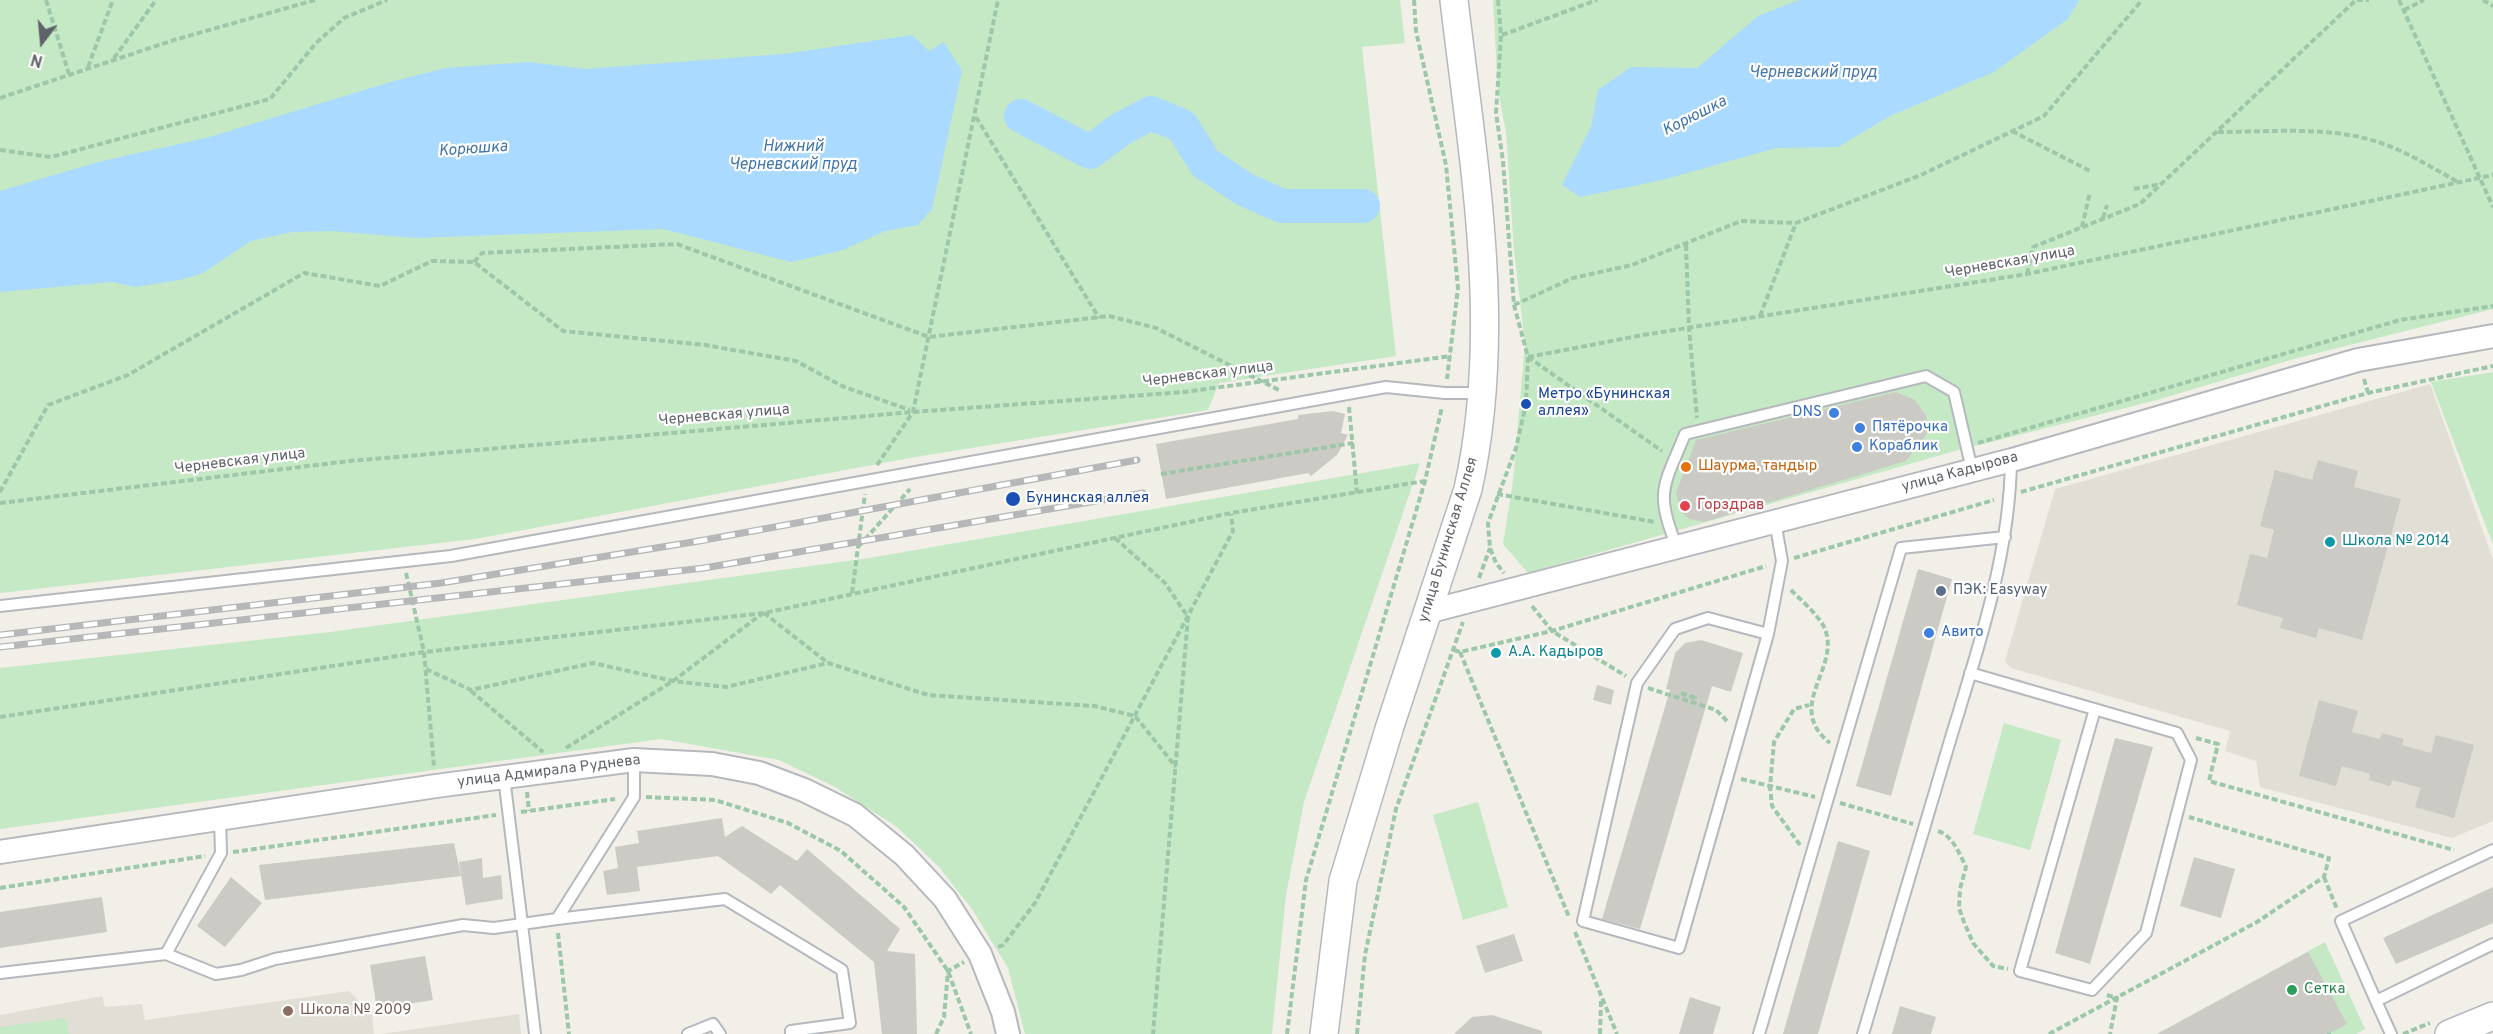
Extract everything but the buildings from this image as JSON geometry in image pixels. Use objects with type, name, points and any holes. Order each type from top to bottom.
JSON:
[{"type":"street","name":"улица Бунинская Аллея","points":[[1324,1034],[1343,881],[1468,489],[1476,454],[1483,393],[1485,287],[1474,163],[1454,0]]},
{"type":"street","name":"улица Кадырова","points":[[1427,612],[2012,460],[2358,360],[2493,336]]},
{"type":"street","name":"улица Адмирала Руднева","points":[[0,852],[436,786],[634,760],[712,764],[759,773],[804,790],[855,815],[904,855],[945,899],[980,954],[1008,1034]]},
{"type":"street","points":[[2449,1034],[2493,1017]]},
{"type":"lane","points":[[1677,547],[1668,525],[1662,490],[1685,434],[1926,376],[1954,392],[1972,470]]},
{"type":"lane","points":[[0,606],[451,556],[1386,387],[1445,393],[1483,393]]},
{"type":"lane","points":[[1863,1034],[1970,673],[2005,537],[2011,495],[2012,460]]},
{"type":"lane","points":[[1768,634],[1708,618],[1675,628],[1637,683],[1583,921],[1679,948],[1768,634],[1782,561],[1775,521]]},
{"type":"lane","points":[[1759,1034],[1901,548],[2005,537]]},
{"type":"lane","points":[[1970,673],[2095,709],[2177,733],[2192,760],[2146,933],[2092,990],[2020,971],[2095,709]]},
{"type":"lane","points":[[557,919],[634,796],[634,760]]},
{"type":"lane","points":[[514,776],[522,924],[535,1034]]},
{"type":"lane","points":[[166,954],[220,854],[220,818]]},
{"type":"lane","points":[[2391,1034],[2341,921],[2493,850]]},
{"type":"lane","points":[[0,973],[166,954],[216,974],[241,970],[275,959],[463,925],[494,928],[725,898],[842,970],[850,1023],[791,1031],[791,1034]]},
{"type":"lane","points":[[2376,1001],[2493,944]]},
{"type":"lane","points":[[688,1034],[713,1024],[720,1034]]},
{"type":"path","points":[[46,0],[69,74]]},
{"type":"path","points":[[87,68],[113,0]]},
{"type":"path","points":[[113,60],[156,0]]},
{"type":"path","points":[[0,98],[87,68],[315,0]]},
{"type":"path","points":[[0,150],[51,156],[270,99],[316,43],[345,18],[387,0]]},
{"type":"path","points":[[852,592],[867,481],[914,412],[999,0]]},
{"type":"path","points":[[1414,0],[1416,31],[1446,165],[1458,288]]},
{"type":"path","points":[[1498,0],[1502,35],[1496,113],[1503,161],[1514,305],[1528,357],[1526,404],[1516,448],[1488,523],[1490,548],[1496,563],[1552,631],[1637,683],[1716,710],[1726,718],[1737,741]]},
{"type":"path","points":[[1502,35],[1597,0]]},
{"type":"path","points":[[1514,305],[1573,278],[1632,265],[1741,221],[1796,224],[1921,175],[2044,116],[2142,0]]},
{"type":"path","points":[[2027,274],[2033,247],[2140,204],[2356,0],[2368,0]]},
{"type":"path","points":[[2399,0],[2493,207]]},
{"type":"path","points":[[2404,10],[2424,0]]},
{"type":"path","points":[[2483,0],[2493,6]]},
{"type":"path","points":[[976,117],[1099,318]]},
{"type":"path","points":[[2012,131],[2090,171]]},
{"type":"path","points":[[2217,132],[2319,132],[2374,141],[2413,157],[2458,182]]},
{"type":"path","name":"Черневская улица","points":[[1528,357],[1689,327],[2027,274],[2493,175]]},
{"type":"path","points":[[2134,189],[2162,184]]},
{"type":"path","points":[[2082,228],[2090,192]]},
{"type":"path","points":[[2103,219],[2107,205]]},
{"type":"path","points":[[1760,316],[1796,224]]},
{"type":"path","points":[[474,262],[482,253],[677,244],[929,337],[1109,316],[1155,328],[1304,402]]},
{"type":"path","points":[[1686,245],[1689,327],[1699,431]]},
{"type":"path","points":[[0,492],[48,405],[128,375],[304,273],[380,286],[432,261],[474,262],[564,331],[705,345],[796,361],[842,386],[914,412]]},
{"type":"path","points":[[1966,446],[2400,321],[2493,306]]},
{"type":"path","name":"Черневская улица","points":[[0,504],[350,461],[914,412],[1184,392],[1451,356]]},
{"type":"path","points":[[1528,357],[1675,460]]},
{"type":"path","points":[[1357,1034],[1365,955],[1396,809],[1454,650],[1460,652],[1552,631],[1782,561],[2368,393],[2493,366]]},
{"type":"path","points":[[1348,394],[1357,493]]},
{"type":"path","points":[[1161,474],[1353,443]]},
{"type":"path","points":[[858,547],[926,470]]},
{"type":"path","points":[[0,717],[424,652],[764,612],[1231,513],[1425,482],[1306,880],[1287,1034]]},
{"type":"path","points":[[1497,494],[1668,525]]},
{"type":"path","points":[[936,1034],[944,1017],[948,971],[1003,945],[1035,903],[1233,531],[1231,513]]},
{"type":"path","points":[[1115,538],[1165,583],[1188,617],[1153,1034]]},
{"type":"path","points":[[403,561],[424,652],[436,786]]},
{"type":"path","points":[[1782,561],[1787,585],[1824,627],[1828,653],[1809,705],[1819,734],[1841,752]]},
{"type":"path","points":[[764,612],[828,663],[928,695],[1094,705],[1135,716],[1176,766]]},
{"type":"path","points":[[560,752],[673,681],[764,612]]},
{"type":"path","points":[[1460,652],[1617,1034]]},
{"type":"path","points":[[471,690],[593,663],[673,681],[726,687],[828,663]]},
{"type":"path","points":[[426,669],[471,690],[550,758],[514,776],[529,811]]},
{"type":"path","points":[[1681,693],[1695,698],[1693,703]]},
{"type":"path","points":[[1809,705],[1794,709],[1774,742],[1770,788],[1772,806],[1810,859]]},
{"type":"path","points":[[2177,733],[2218,744],[2209,781],[2451,852],[2462,847]]},
{"type":"path","points":[[1728,775],[1944,833],[1953,842],[1966,867],[1960,889],[1959,908],[1973,943],[1993,966],[2020,971]]},
{"type":"path","points":[[2177,814],[2329,858],[2324,877],[2341,921]]},
{"type":"path","points":[[2049,1034],[2257,922],[2324,877]]},
{"type":"path","points":[[557,919],[569,1034]]},
{"type":"path","points":[[1600,1034],[1601,997]]},
{"type":"path","points":[[2110,1034],[2117,998]]},
{"type":"shaded area","points":[[2430,384],[2493,559],[2493,821],[2452,838],[2260,787],[2256,761],[2225,751],[2230,731],[2011,668],[2005,661],[2055,489]]},
{"type":"shaded area","name":"Школа № 2009","points":[[349,991],[372,1015],[374,1034],[0,1034],[0,1015],[102,996],[105,1007],[142,1004],[145,1020]]},
{"type":"shaded area","name":"Школа № 2009","points":[[518,1014],[521,1034],[382,1034]]},
{"type":"green space","points":[[0,0],[1400,0],[1405,43],[1362,47],[1396,356],[1219,383],[1208,410],[915,457],[475,539],[0,593]]},
{"type":"green space","points":[[1493,0],[2493,0],[2493,309],[2294,359],[2157,400],[1955,451],[1528,573],[1503,544],[1513,481],[1525,344],[1514,250],[1506,132],[1498,91]]},
{"type":"green space","points":[[2493,372],[2493,545],[2431,382]]},
{"type":"green space","points":[[1420,463],[1304,802],[1286,895],[1272,1034],[1025,1034],[1008,968],[972,909],[939,867],[897,827],[835,787],[779,760],[661,739],[0,829],[0,668],[330,632],[869,558]]},
{"type":"green space","points":[[2004,723],[2061,740],[2030,850],[1973,834]]},
{"type":"green space","points":[[1478,802],[1508,907],[1463,920],[1433,815]]},
{"type":"green space","name":"Сетка","points":[[2325,942],[2365,1029],[2356,1034],[2157,1034]]},
{"type":"green space","points":[[66,1018],[69,1034],[0,1034],[0,1027]]},
{"type":"water","name":"Черневский пруд","points":[[1799,0],[2079,0],[2068,19],[1994,72],[1890,116],[1838,147],[1776,148],[1662,180],[1580,197],[1562,185],[1591,127],[1598,90],[1631,67],[1697,68],[1758,16]]},
{"type":"water","name":"Нижний Черневский пруд","points":[[912,35],[929,51],[944,42],[962,71],[932,209],[918,225],[885,231],[843,250],[791,262],[663,229],[415,238],[332,231],[292,232],[251,241],[203,273],[180,280],[135,287],[112,282],[0,292],[0,191],[98,162],[206,138],[394,81],[446,68],[529,62],[585,69],[784,54]]},
{"type":"waterway","name":"Корюшка","points":[[1021,116],[1090,152],[1121,129],[1151,113],[1182,126],[1205,163],[1244,189],[1282,206],[1363,206]]},
{"type":"railway","points":[[0,635],[441,583],[699,541],[1137,460]]},
{"type":"railway","points":[[0,647],[704,568],[1143,493]]},
{"type":"place","name":"Метро «Бунинская аллея»","points":[[1526,404]]},
{"type":"place","name":"DNS","points":[[1834,413]]},
{"type":"place","name":"Пятёрочка","points":[[1860,428]]},
{"type":"place","name":"Кораблик","points":[[1857,447]]},
{"type":"place","name":"Шаурма, тандыр","points":[[1686,467]]},
{"type":"place","name":"Бунинская аллея","points":[[1013,499]]},
{"type":"place","name":"Горздрав","points":[[1685,506]]},
{"type":"place","name":"Школа № 2014","points":[[2330,542]]},
{"type":"place","name":"ПЭК: Easyway","points":[[1941,591]]},
{"type":"place","name":"Авито","points":[[1929,633]]},
{"type":"place","name":"А.А. Кадыров","points":[[1496,653]]},
{"type":"place","name":"Сетка","points":[[2292,990]]},
{"type":"place","name":"Школа № 2009","points":[[288,1011]]}]
